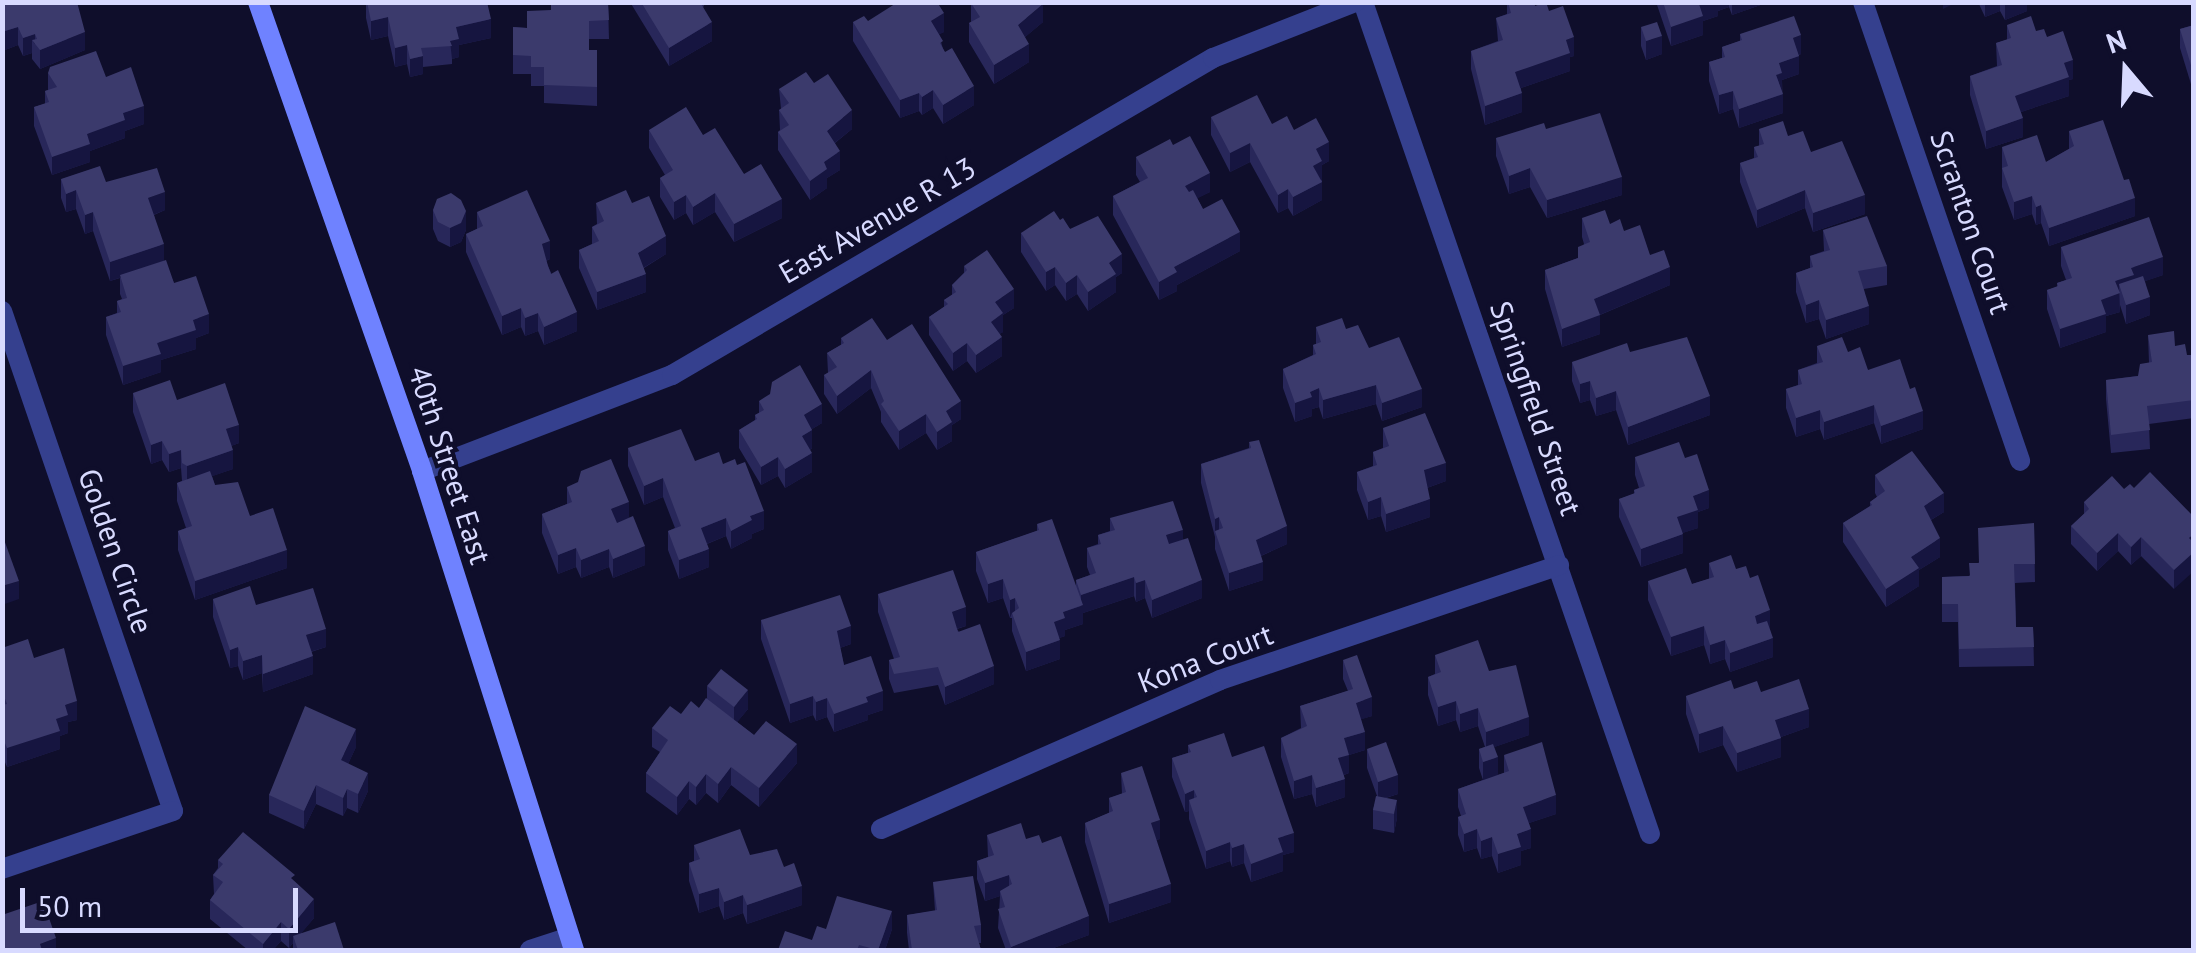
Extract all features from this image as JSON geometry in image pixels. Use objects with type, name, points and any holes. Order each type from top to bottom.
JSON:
[{"type":"main road","name":"40th Street East","points":[[258,2],[422,472],[572,944]]},
{"type":"street","name":"East Avenue R 13","points":[[422,472],[672,375],[1213,58],[1355,2]]},
{"type":"street","name":"Springfield Street","points":[[1363,2],[1650,834]]},
{"type":"street","name":"Scranton Court","points":[[1863,2],[2020,460]]},
{"type":"street","name":"Golden Circle","points":[[2,311],[173,811],[2,869]]},
{"type":"street","name":"Kona Court","points":[[881,830],[1220,680],[1559,565]]},
{"type":"street","points":[[530,950],[572,944]]},
{"type":"building","points":[[2,2],[77,2],[85,32],[40,50],[32,40],[37,39],[35,34],[23,38],[18,27],[5,31]]},
{"type":"building","points":[[367,2],[487,2],[491,19],[456,27],[459,39],[450,41],[452,46],[421,48],[423,56],[410,59],[407,45],[395,48],[388,17],[371,21]]},
{"type":"building","points":[[551,2],[608,2],[609,20],[589,21],[589,50],[597,50],[597,87],[544,85],[544,67],[531,67],[531,56],[513,55],[513,27],[527,28],[527,11],[551,10]]},
{"type":"building","points":[[641,2],[700,2],[712,22],[669,48]]},
{"type":"building","points":[[898,2],[937,2],[944,13],[931,21],[943,41],[940,43],[945,52],[952,48],[974,86],[943,105],[933,90],[922,97],[919,93],[900,100],[853,22],[864,16],[868,21]]},
{"type":"building","points":[[1042,2],[1018,25],[1029,44],[994,65],[969,23],[980,17],[971,3]]},
{"type":"building","points":[[1508,2],[1534,2],[1535,6],[1546,2],[1549,11],[1563,6],[1574,37],[1566,40],[1570,53],[1515,72],[1522,93],[1485,106],[1471,51],[1503,40],[1496,18],[1511,13]]},
{"type":"building","points":[[1663,2],[1703,2],[1699,4],[1703,16],[1671,27]]},
{"type":"building","points":[[1794,16],[1801,35],[1793,38],[1799,56],[1779,63],[1782,73],[1776,75],[1783,94],[1739,109],[1733,91],[1719,95],[1709,62],[1725,57],[1722,47],[1742,40],[1740,34]]},
{"type":"building","points":[[2031,16],[2036,31],[2044,29],[2047,37],[2063,31],[2073,60],[2064,63],[2069,77],[2015,96],[2023,118],[1986,131],[1970,76],[2002,65],[1996,43],[2011,38],[2007,25]]},
{"type":"building","points":[[1657,22],[1662,36],[1646,41],[1641,27]]},
{"type":"building","points":[[2194,25],[2194,75],[2180,29]]},
{"type":"building","points":[[96,51],[106,77],[131,67],[144,106],[123,113],[125,120],[87,134],[90,144],[52,157],[34,107],[49,102],[45,91],[57,87],[48,73],[50,67]]},
{"type":"building","points":[[806,72],[814,83],[828,74],[852,110],[827,131],[840,151],[824,162],[827,169],[810,181],[778,132],[789,125],[779,110],[789,103],[779,89]]},
{"type":"building","points":[[1257,95],[1272,124],[1287,116],[1294,130],[1316,118],[1329,142],[1316,149],[1322,161],[1313,166],[1322,182],[1293,197],[1288,189],[1278,195],[1250,143],[1230,153],[1211,117]]},
{"type":"building","points":[[686,107],[703,135],[715,128],[744,174],[761,164],[782,199],[734,224],[715,193],[693,207],[686,195],[674,202],[660,178],[673,170],[649,130]]},
{"type":"building","points":[[1600,113],[1622,177],[1547,200],[1530,168],[1509,176],[1496,138],[1544,123],[1546,129]]},
{"type":"building","points":[[2103,120],[2124,180],[2129,179],[2135,198],[2049,228],[2041,205],[2036,207],[2032,196],[2014,202],[2002,168],[2008,166],[2002,147],[2037,135],[2046,162],[2074,146],[2069,131]]},
{"type":"building","points":[[1783,121],[1788,136],[1803,131],[1811,152],[1842,141],[1865,195],[1813,213],[1805,190],[1757,210],[1740,163],[1758,157],[1754,147],[1764,144],[1759,129]]},
{"type":"building","points":[[1190,136],[1210,173],[1185,186],[1189,192],[1193,190],[1203,209],[1222,199],[1240,232],[1174,267],[1177,272],[1159,282],[1113,196],[1148,178],[1136,157],[1170,139],[1173,145]]},
{"type":"building","points":[[100,166],[106,182],[157,168],[165,192],[148,198],[164,244],[110,262],[93,212],[85,215],[76,190],[66,194],[61,179]]},
{"type":"building","points":[[527,190],[550,241],[542,244],[551,274],[558,270],[577,312],[544,327],[538,313],[525,318],[521,308],[502,316],[466,234],[483,226],[477,212]]},
{"type":"building","points":[[626,190],[632,203],[649,196],[666,236],[638,253],[646,274],[597,292],[579,250],[599,241],[592,227],[604,221],[596,203]]},
{"type":"building","points":[[451,193],[461,200],[466,211],[461,223],[450,228],[438,222],[433,210],[437,199]]},
{"type":"building","points":[[1605,210],[1610,224],[1620,219],[1624,231],[1640,225],[1650,255],[1664,250],[1670,267],[1594,299],[1600,315],[1562,329],[1545,270],[1578,258],[1578,247],[1590,242],[1582,218]]},
{"type":"building","points":[[1054,211],[1070,229],[1098,216],[1122,254],[1109,263],[1116,274],[1088,292],[1077,275],[1066,283],[1055,267],[1046,272],[1021,233]]},
{"type":"building","points":[[1867,216],[1887,266],[1858,271],[1869,306],[1826,320],[1819,300],[1806,305],[1796,273],[1813,267],[1810,256],[1830,250],[1823,230]]},
{"type":"building","points":[[2149,217],[2163,257],[2131,268],[2134,275],[2115,281],[2120,293],[2101,300],[2106,314],[2060,329],[2047,290],[2072,278],[2061,247]]},
{"type":"building","points":[[987,250],[1014,289],[995,302],[1003,313],[991,322],[1002,337],[976,355],[967,343],[953,353],[929,317],[948,304],[944,300],[956,292],[952,285],[967,270],[964,266]]},
{"type":"building","points":[[166,260],[174,283],[196,276],[209,314],[193,320],[196,330],[157,343],[161,354],[123,366],[106,317],[121,312],[117,301],[127,298],[120,275]]},
{"type":"building","points":[[2143,276],[2150,297],[2126,305],[2119,284]]},
{"type":"building","points":[[872,318],[887,340],[912,324],[961,401],[946,411],[952,422],[937,432],[926,414],[899,431],[881,404],[884,401],[871,370],[837,396],[824,375],[837,367],[827,353],[844,343],[841,338]]},
{"type":"building","points":[[1342,318],[1346,329],[1358,325],[1369,348],[1399,337],[1422,389],[1382,403],[1376,385],[1323,400],[1319,388],[1310,392],[1312,397],[1295,403],[1283,369],[1316,354],[1313,345],[1321,342],[1316,327]]},
{"type":"building","points":[[2174,331],[2175,346],[2185,344],[2187,355],[2194,355],[2194,400],[2147,406],[2150,430],[2111,435],[2106,380],[2138,376],[2140,364],[2152,362],[2148,335]]},
{"type":"building","points":[[1687,337],[1710,396],[1628,427],[1616,391],[1596,398],[1590,381],[1580,384],[1572,362],[1627,343],[1630,352]]},
{"type":"building","points":[[1842,337],[1848,352],[1860,347],[1868,370],[1900,359],[1923,411],[1881,426],[1874,405],[1824,422],[1820,410],[1796,418],[1786,389],[1802,384],[1798,370],[1823,362],[1817,346]]},
{"type":"building","points":[[800,365],[822,404],[804,415],[812,430],[802,436],[812,453],[785,469],[778,457],[761,467],[739,430],[764,410],[759,401],[770,394],[772,382]]},
{"type":"building","points":[[170,380],[177,400],[225,383],[239,425],[226,429],[233,450],[187,466],[182,463],[181,450],[169,454],[162,441],[151,445],[133,393]]},
{"type":"building","points":[[1425,413],[1446,463],[1424,470],[1430,499],[1386,514],[1381,497],[1368,502],[1357,472],[1377,465],[1373,452],[1389,446],[1383,428]]},
{"type":"building","points":[[681,429],[695,461],[719,452],[723,464],[735,459],[737,465],[745,462],[764,511],[731,531],[726,518],[701,528],[709,549],[679,560],[668,531],[681,526],[663,478],[644,486],[628,448]]},
{"type":"building","points":[[1259,440],[1287,526],[1256,540],[1263,562],[1229,573],[1215,531],[1223,528],[1219,517],[1215,519],[1201,464],[1251,448],[1249,442]]},
{"type":"building","points":[[1679,442],[1685,458],[1697,454],[1709,490],[1693,496],[1698,510],[1677,517],[1683,534],[1641,549],[1619,499],[1645,486],[1635,457]]},
{"type":"building","points":[[1912,451],[1944,493],[1924,506],[1940,538],[1911,557],[1919,568],[1886,589],[1843,523],[1872,505],[1870,502],[1885,491],[1875,475]]},
{"type":"building","points":[[611,459],[629,502],[611,509],[617,523],[633,516],[645,546],[613,559],[609,549],[581,560],[576,548],[558,555],[542,514],[572,502],[567,487],[578,482],[581,471]]},
{"type":"building","points":[[210,471],[215,485],[238,482],[250,516],[273,508],[287,550],[195,581],[178,531],[192,526],[177,483]]},
{"type":"building","points":[[2150,472],[2194,517],[2194,534],[2189,538],[2194,543],[2194,552],[2174,570],[2141,537],[2131,547],[2118,533],[2097,553],[2071,526],[2089,509],[2084,502],[2112,476],[2124,489],[2130,484],[2134,488]]},
{"type":"building","points":[[1173,501],[1183,530],[1166,535],[1169,544],[1188,538],[1202,580],[1152,600],[1145,580],[1136,583],[1134,577],[1081,595],[1076,580],[1096,573],[1087,548],[1101,544],[1098,535],[1115,530],[1110,518]]},
{"type":"building","points":[[1052,519],[1083,605],[1063,612],[1065,618],[1054,622],[1060,640],[1026,652],[1012,613],[1019,608],[1015,598],[1010,600],[1003,579],[988,584],[976,552],[1039,530],[1037,524]]},
{"type":"building","points":[[2034,523],[2035,564],[2014,564],[2016,627],[2033,627],[2034,647],[1959,649],[1958,604],[1942,604],[1942,577],[1970,576],[1969,563],[1979,563],[1978,528]]},
{"type":"building","points":[[2,534],[19,581],[2,586]]},
{"type":"building","points":[[1731,555],[1736,569],[1746,566],[1750,578],[1758,575],[1770,610],[1755,616],[1757,624],[1767,621],[1773,638],[1730,653],[1725,640],[1710,645],[1704,626],[1671,637],[1648,581],[1686,568],[1692,584],[1714,577],[1709,563]]},
{"type":"building","points":[[953,570],[966,607],[952,612],[958,632],[980,624],[994,666],[945,687],[938,667],[894,674],[889,660],[900,657],[878,594]]},
{"type":"building","points":[[250,586],[256,605],[313,588],[326,629],[306,635],[313,656],[263,674],[262,655],[243,661],[238,647],[230,650],[213,599]]},
{"type":"building","points":[[840,595],[851,626],[837,631],[844,665],[871,656],[883,691],[866,697],[868,702],[834,714],[827,698],[816,702],[813,696],[790,704],[761,620]]},
{"type":"building","points":[[28,639],[34,658],[64,648],[77,701],[65,705],[68,715],[56,719],[60,731],[7,748],[2,736],[2,705],[7,704],[2,691],[2,648]]},
{"type":"building","points":[[1478,640],[1489,671],[1516,665],[1529,717],[1486,732],[1478,708],[1460,714],[1456,701],[1438,707],[1428,677],[1441,672],[1435,655]]},
{"type":"building","points":[[1357,655],[1372,697],[1356,703],[1365,732],[1344,738],[1349,755],[1338,758],[1345,779],[1316,788],[1312,775],[1294,781],[1281,738],[1307,726],[1300,706],[1353,689],[1343,660]]},
{"type":"building","points":[[721,669],[748,690],[734,707],[707,686]]},
{"type":"building","points":[[1799,679],[1809,709],[1775,720],[1781,738],[1737,753],[1723,726],[1699,734],[1686,696],[1731,680],[1734,689],[1757,681],[1761,692]]},
{"type":"building","points":[[706,698],[754,735],[766,721],[797,744],[759,788],[731,767],[718,784],[706,774],[696,787],[689,781],[677,797],[646,773],[668,740],[652,728],[670,706],[681,714],[691,701],[699,708]]},
{"type":"building","points":[[305,706],[356,729],[341,760],[368,773],[358,794],[347,789],[343,798],[316,785],[304,811],[269,795]]},
{"type":"building","points":[[1224,733],[1232,757],[1264,746],[1294,833],[1278,838],[1283,852],[1251,864],[1244,844],[1232,848],[1230,842],[1206,851],[1189,800],[1197,797],[1194,790],[1185,794],[1172,758],[1191,752],[1188,745]]},
{"type":"building","points":[[1386,742],[1398,775],[1378,782],[1367,749]]},
{"type":"building","points":[[1542,742],[1556,795],[1523,807],[1531,829],[1517,834],[1521,847],[1498,854],[1492,837],[1481,841],[1477,829],[1464,834],[1458,817],[1466,814],[1458,789],[1509,771],[1504,755]]},
{"type":"building","points":[[1493,744],[1498,757],[1483,762],[1479,749]]},
{"type":"building","points":[[1142,766],[1160,820],[1151,823],[1171,884],[1109,904],[1085,823],[1113,811],[1109,798],[1126,792],[1121,773]]},
{"type":"building","points":[[1376,796],[1397,800],[1394,814],[1373,810]]},
{"type":"building","points":[[1021,823],[1026,839],[1039,835],[1042,843],[1061,836],[1089,916],[1011,947],[998,909],[1005,907],[1000,891],[1012,884],[1009,875],[985,883],[977,861],[994,855],[987,835]]},
{"type":"building","points":[[740,829],[750,855],[777,849],[784,867],[794,863],[802,886],[747,905],[743,895],[724,902],[719,888],[699,894],[689,863],[700,859],[694,845]]},
{"type":"building","points":[[243,832],[295,875],[291,878],[314,899],[289,929],[281,922],[263,944],[210,900],[223,882],[213,875],[223,864],[218,860]]},
{"type":"building","points":[[973,876],[981,925],[974,926],[981,950],[912,950],[907,915],[937,910],[933,882]]},
{"type":"building","points":[[837,896],[892,911],[878,950],[859,945],[857,950],[778,950],[785,931],[812,940],[817,926],[826,929]]},
{"type":"building","points":[[43,901],[56,938],[40,944],[42,950],[2,950],[2,915]]},
{"type":"building","points":[[335,922],[344,950],[298,950],[293,936]]}]
